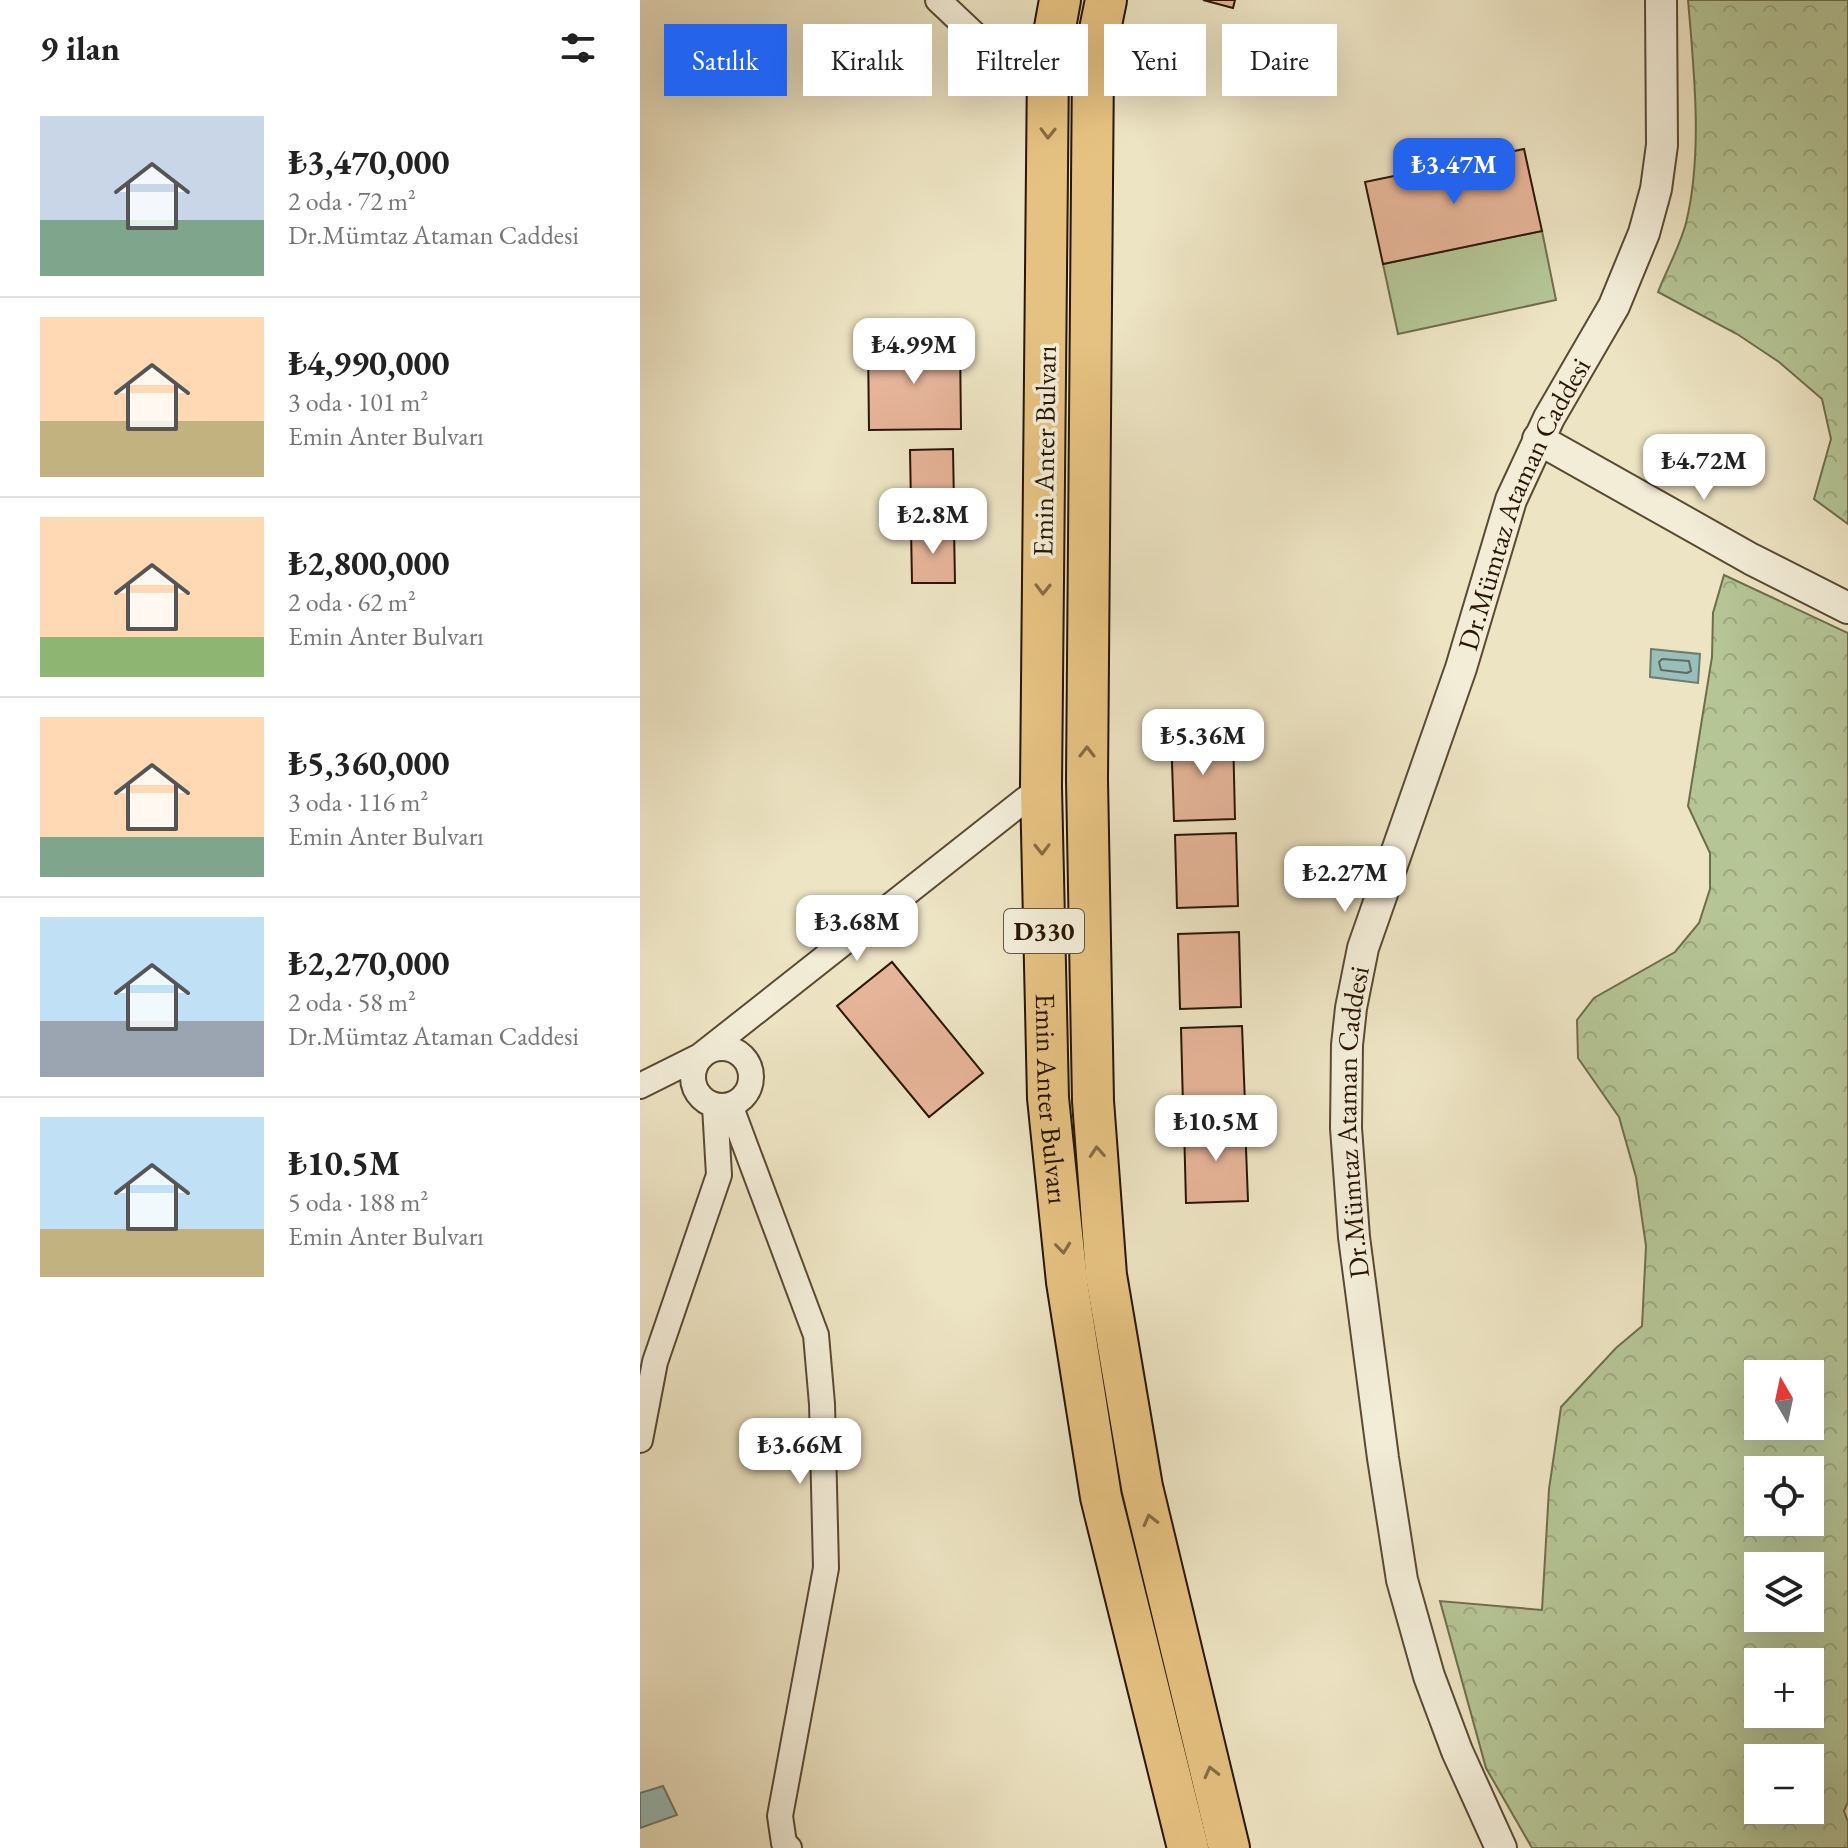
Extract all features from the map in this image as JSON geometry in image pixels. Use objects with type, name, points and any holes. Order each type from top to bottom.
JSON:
[{"type":"highway","name":"Emin Anter Bulvarı","points":[[1056,24],[1060,0]]},
{"type":"highway","name":"Emin Anter Bulvarı","points":[[1106,0],[1093,64],[1087,780],[1094,1117],[1106,1275],[1142,1487],[1229,1848]]},
{"type":"highway","name":"Emin Anter Bulvarı","points":[[1048,96],[1041,787],[1048,1098],[1067,1282],[1101,1497],[1188,1848]]},
{"type":"street","points":[[938,0],[963,24]]},
{"type":"street","name":"Dr.Mümtaz Ataman Caddesi","points":[[1501,1848],[1457,1751],[1429,1676],[1402,1580],[1383,1458],[1348,1181],[1346,1089],[1351,1008],[1367,935],[1461,668],[1511,500],[1538,439],[1614,306],[1644,233],[1656,189],[1662,145],[1661,0]]},
{"type":"street","points":[[1538,439],[1751,559],[1848,608]]},
{"type":"street","points":[[640,1086],[700,1056],[713,1049],[728,1048],[742,1055],[750,1068],[751,1083],[744,1097],[723,1105],[701,1098],[693,1085],[693,1070],[700,1056],[1041,787]]},
{"type":"street","points":[[640,1440],[655,1362],[719,1175],[723,1105]]},
{"type":"street","points":[[723,1105],[816,1335],[822,1404],[826,1568],[780,1816],[784,1843],[789,1848]]},
{"type":"green space","points":[[1688,0],[1848,0],[1848,524],[1814,499],[1831,439],[1822,399],[1779,362],[1737,334],[1658,292],[1686,223],[1694,169],[1696,112]]},
{"type":"green space","points":[[1542,231],[1556,300],[1398,334],[1383,264]]},
{"type":"green space","points":[[1724,575],[1848,633],[1848,1802],[1844,1811],[1848,1822],[1848,1848],[1532,1848],[1486,1768],[1440,1601],[1542,1610],[1549,1489],[1561,1407],[1616,1348],[1642,1326],[1646,1246],[1636,1177],[1619,1117],[1578,1058],[1577,1020],[1594,998],[1675,952],[1699,923],[1710,889],[1710,853],[1688,806],[1712,657],[1713,613]]},
{"type":"water","points":[[1651,649],[1700,654],[1698,683],[1650,677]]},
{"type":"water","points":[[663,1786],[677,1815],[640,1828],[640,1793]]},
{"type":"building","points":[[1203,0],[1235,0],[1233,8]]},
{"type":"building","points":[[1524,149],[1542,231],[1383,264],[1365,182]]},
{"type":"building","points":[[960,342],[961,429],[869,430],[868,343]]},
{"type":"building","points":[[953,449],[954,505],[911,505],[910,450]]},
{"type":"building","points":[[911,528],[954,528],[955,583],[912,583]]},
{"type":"building","points":[[1233,733],[1235,819],[1174,821],[1171,734]]},
{"type":"building","points":[[1236,833],[1238,906],[1177,908],[1175,835]]},
{"type":"building","points":[[1239,932],[1241,1007],[1180,1009],[1178,934]]},
{"type":"building","points":[[892,962],[983,1073],[929,1117],[837,1006]]},
{"type":"building","points":[[1242,1026],[1245,1104],[1183,1106],[1181,1028]]},
{"type":"building","points":[[1245,1122],[1248,1201],[1186,1203],[1184,1125]]}]
